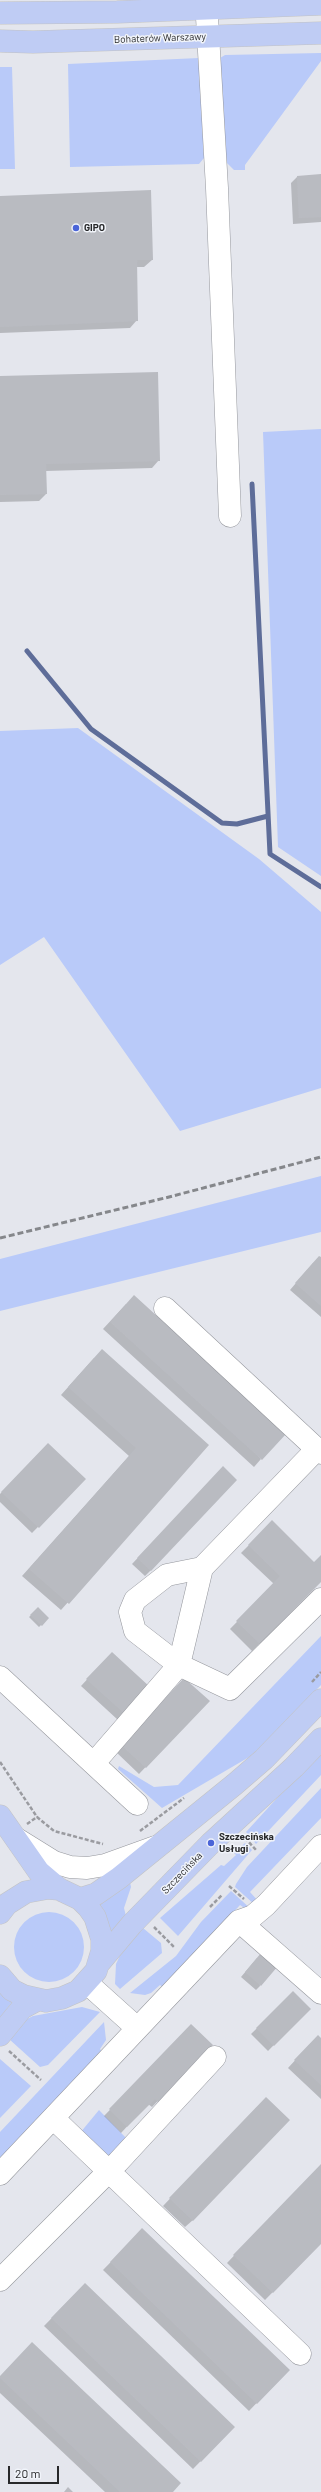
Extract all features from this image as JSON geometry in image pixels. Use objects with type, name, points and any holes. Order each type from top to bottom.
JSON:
[{"type":"main road","points":[[0,13],[116,12],[206,4],[321,4]]},
{"type":"main road","name":"Bohaterów Warszawy","points":[[0,41],[33,42],[321,33]]},
{"type":"main road","points":[[80,1899],[96,1894],[158,1846],[264,1758],[316,1692]]},
{"type":"main road","name":"Szczecińska","points":[[87,1983],[100,1962],[132,1924],[222,1832],[294,1767],[321,1738]]},
{"type":"main road","points":[[0,1816],[18,1839],[39,1872],[59,1889],[80,1899],[95,1916],[100,1927],[102,1945],[100,1962]]},
{"type":"main road","points":[[0,1913],[7,1904],[26,1892],[42,1888],[59,1889]]},
{"type":"main road","points":[[0,1976],[12,1990],[37,2000]]},
{"type":"main road","points":[[3,2041],[22,2008],[37,2000],[62,1998],[78,1991],[87,1983]]},
{"type":"street","points":[[206,4],[230,516]]},
{"type":"street","points":[[94,1763],[179,1665],[202,1568],[319,1451],[166,1308]]},
{"type":"street","points":[[202,1568],[167,1575],[135,1600],[130,1612],[134,1631],[179,1665],[230,1689],[321,1599]]},
{"type":"street","points":[[0,1677],[137,1804]]},
{"type":"street","points":[[18,1839],[54,1862],[70,1867],[87,1868],[105,1865],[158,1846]]},
{"type":"street","points":[[0,2174],[239,1921],[253,1916],[266,1905],[321,1846]]},
{"type":"street","points":[[239,1921],[321,1993]]},
{"type":"street","points":[[87,1983],[137,2028]]},
{"type":"street","points":[[0,2280],[108,2172],[215,2057]]},
{"type":"street","points":[[53,2118],[300,2354]]},
{"type":"path","points":[[316,1692],[321,1672]]},
{"type":"path","points":[[0,1762],[37,1817]]},
{"type":"path","points":[[135,1834],[186,1796]]},
{"type":"path","points":[[210,1907],[222,1895]]},
{"type":"path","points":[[3,2041],[41,2080]]},
{"type":"shaded area","points":[[321,53],[321,61],[245,165],[245,170],[234,170],[225,161],[220,58],[225,55]]},
{"type":"shaded area","points":[[199,58],[204,158],[199,164],[70,167],[68,64]]},
{"type":"shaded area","points":[[0,67],[12,67],[15,169],[0,169]]},
{"type":"shaded area","points":[[321,429],[321,876],[278,847],[263,432]]},
{"type":"shaded area","points":[[78,728],[259,859],[321,912],[321,1088],[180,1131],[44,937],[0,965],[0,731]]},
{"type":"shaded area","points":[[321,1176],[321,1232],[0,1311],[0,1259]]},
{"type":"shaded area","points":[[321,1636],[321,1685],[256,1753],[162,1808],[118,1769],[119,1766],[154,1787],[178,1785]]},
{"type":"shaded area","points":[[321,1750],[321,1775],[256,1844],[246,1832]]},
{"type":"shaded area","points":[[321,1788],[321,1818],[250,1892],[259,1902],[255,1905],[235,1887],[236,1884],[247,1867]]},
{"type":"shaded area","points":[[245,1843],[252,1850],[178,1936],[160,1918],[221,1865],[224,1866],[236,1855],[234,1853]]},
{"type":"shaded area","points":[[130,1882],[131,1887],[124,1908],[126,1916],[110,1935],[98,1905]]},
{"type":"shaded area","points":[[231,1891],[251,1909],[249,1911],[240,1905],[164,1988],[160,1985],[151,1993],[145,1995],[130,1993],[176,1956],[201,1922]]},
{"type":"shaded area","points":[[49,1912],[62,1915],[74,1922],[81,1934],[84,1947],[81,1960],[74,1972],[62,1979],[49,1982],[36,1979],[24,1972],[17,1960],[14,1947],[17,1934],[24,1922],[36,1915]]},
{"type":"shaded area","points":[[143,1928],[161,1943],[162,1953],[120,1989],[115,1984],[116,1964],[124,1947]]},
{"type":"shaded area","points":[[0,1985],[12,2002],[0,2018]]},
{"type":"shaded area","points":[[82,2007],[100,2012],[48,2065],[40,2067],[9,2039],[23,2021],[33,2016]]},
{"type":"shaded area","points":[[104,2022],[106,2040],[100,2049],[103,2053],[0,2163],[0,2132]]},
{"type":"shaded area","points":[[0,2059],[31,2086],[0,2118]]},
{"type":"shaded area","points":[[99,2110],[127,2139],[110,2159],[80,2133]]},
{"type":"building","points":[[321,174],[321,217],[299,218],[297,176]]},
{"type":"building","name":"GIPO","points":[[151,190],[153,260],[137,260],[138,321],[0,327],[0,196]]},
{"type":"building","points":[[158,372],[160,461],[46,464],[47,494],[0,495],[0,376]]},
{"type":"building","points":[[319,1256],[321,1257],[321,1306],[295,1283]]},
{"type":"building","points":[[134,1295],[286,1434],[262,1460],[110,1322]]},
{"type":"building","points":[[102,1349],[209,1445],[69,1604],[29,1569],[136,1448],[68,1387]]},
{"type":"building","points":[[48,1443],[86,1479],[39,1528],[1,1492]]},
{"type":"building","points":[[223,1466],[237,1480],[151,1571],[137,1558]]},
{"type":"building","points":[[272,1520],[314,1562],[321,1555],[321,1582],[260,1644],[236,1621],[280,1576],[248,1545]]},
{"type":"building","points":[[38,1607],[49,1618],[42,1626],[30,1615]]},
{"type":"building","points":[[112,1652],[150,1687],[125,1714],[86,1679]]},
{"type":"building","points":[[184,1678],[210,1701],[146,1768],[121,1745]]},
{"type":"building","points":[[261,1953],[278,1966],[261,1986],[245,1972]]},
{"type":"building","points":[[293,1991],[311,2009],[274,2046],[256,2028]]},
{"type":"building","points":[[191,2024],[213,2045],[158,2102],[155,2099],[127,2127],[109,2109]]},
{"type":"building","points":[[318,2035],[321,2038],[321,2085],[294,2060]]},
{"type":"building","points":[[266,2097],[290,2120],[193,2221],[169,2198]]},
{"type":"building","points":[[321,2164],[321,2244],[273,2293],[233,2255]]},
{"type":"building","points":[[142,2228],[290,2370],[257,2404],[110,2262]]},
{"type":"building","points":[[85,2283],[235,2427],[201,2462],[51,2318]]},
{"type":"building","points":[[32,2342],[181,2483],[173,2492],[120,2492],[0,2378],[0,2376]]},
{"type":"building","points":[[68,2487],[73,2492],[64,2492]]},
{"type":"waterway","points":[[252,484],[270,854],[321,887]]},
{"type":"waterway","points":[[27,651],[91,729],[222,823],[237,824],[268,816]]},
{"type":"railway","points":[[0,1238],[169,1197],[321,1157]]},
{"type":"place","name":"GIPO","points":[[76,228]]},
{"type":"place","name":"Szczecińska Usługi","points":[[211,1843]]}]
